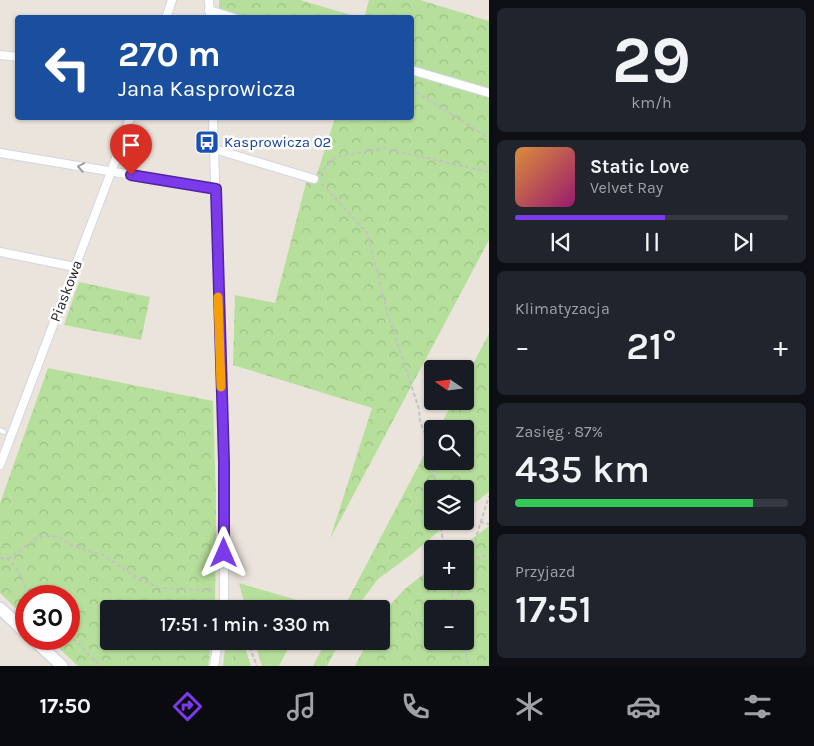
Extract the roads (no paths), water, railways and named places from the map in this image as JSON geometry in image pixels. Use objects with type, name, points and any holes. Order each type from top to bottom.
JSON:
[{"type":"main road","points":[[0,608],[15,622]]},
{"type":"main road","points":[[45,650],[62,666]]},
{"type":"street","points":[[167,15],[172,0]]},
{"type":"street","points":[[209,0],[209,14]]},
{"type":"street","points":[[0,55],[15,57]]},
{"type":"street","points":[[414,71],[489,93]]},
{"type":"street","name":"Piaskowa","points":[[0,465],[129,120]]},
{"type":"street","points":[[212,120],[224,462],[224,600]]},
{"type":"street","points":[[214,148],[314,179]]},
{"type":"street","points":[[0,153],[216,189]]},
{"type":"street","points":[[0,252],[75,267]]},
{"type":"street","points":[[214,666],[217,650]]},
{"type":"place","name":"Kasprowicza 02","points":[[207,142]]}]
